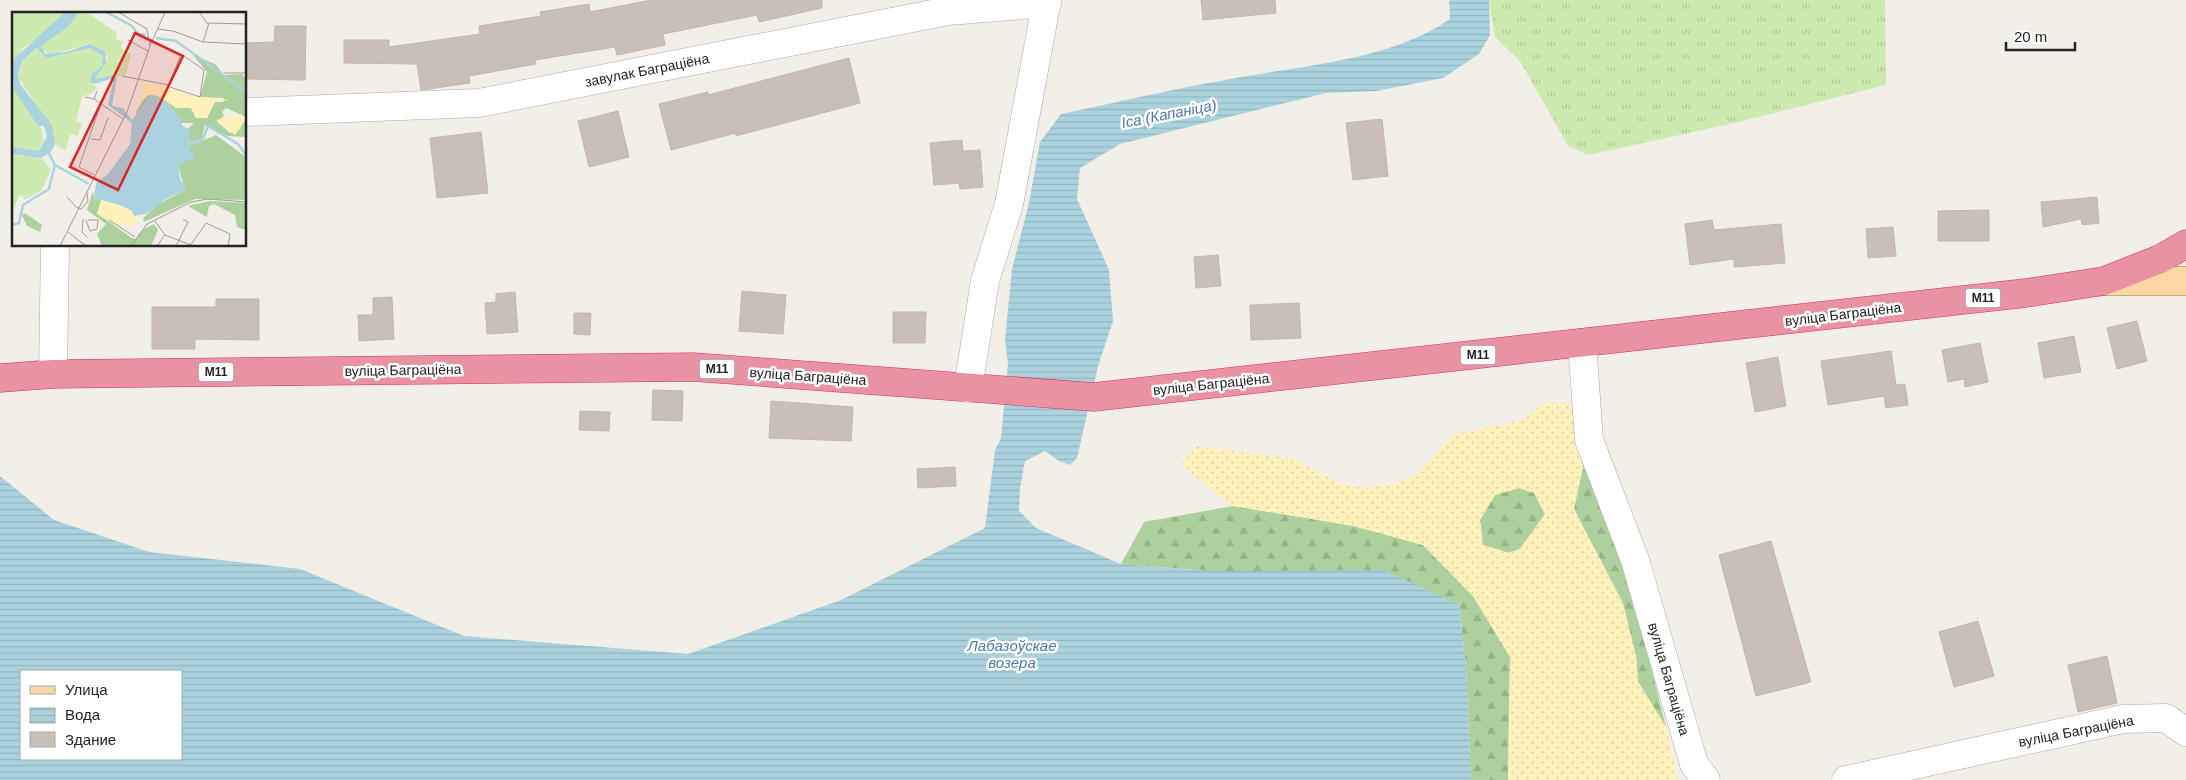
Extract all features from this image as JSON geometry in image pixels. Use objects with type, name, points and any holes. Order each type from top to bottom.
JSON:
[{"type":"highway","name":"М11","points":[[2104,281],[2160,258],[2186,244]]},
{"type":"highway","name":"вуліца Баграціёна","points":[[0,378],[53,374],[693,367],[1001,392],[1094,397],[2026,293],[2104,281]]},
{"type":"main road","points":[[2104,281],[2186,281]]},
{"type":"street","name":"завулак Баграціёна","points":[[246,112],[479,103],[948,11],[1047,1],[1009,204],[985,281],[968,388]]},
{"type":"street","points":[[53,374],[55,246]]},
{"type":"street","name":"вуліца Баграціёна","points":[[1582,343],[1589,440],[1635,560],[1698,775]]},
{"type":"street","name":"вуліца Баграціёна","points":[[1846,780],[2123,720],[2166,718],[2186,732]]},
{"type":"green space","points":[[1489,0],[1885,0],[1886,85],[1734,123],[1588,155],[1568,146],[1520,61],[1495,37]]},
{"type":"green space","points":[[1586,452],[1625,563],[1666,727],[1638,682],[1636,656],[1574,508]]},
{"type":"green space","points":[[1519,488],[1534,493],[1545,514],[1520,549],[1509,553],[1483,545],[1480,520],[1495,495]]},
{"type":"green space","points":[[1233,506],[1354,526],[1423,545],[1473,596],[1510,657],[1508,780],[1471,780],[1466,668],[1459,605],[1207,571],[1121,564],[1144,522]]},
{"type":"sand","points":[[1543,403],[1569,403],[1581,426],[1586,452],[1574,509],[1623,603],[1636,656],[1638,682],[1666,727],[1678,780],[1508,780],[1510,657],[1473,596],[1423,545],[1354,526],[1233,506],[1181,465],[1196,446],[1295,459],[1341,484],[1367,488],[1394,484],[1418,474],[1452,435],[1524,420]],"holes":[[[1519,488],[1534,493],[1545,514],[1520,549],[1508,553],[1483,545],[1480,520],[1495,495]]]},
{"type":"water","name":"Лабазоўскае возера","points":[[1449,0],[1489,0],[1490,35],[1479,54],[1443,78],[1376,91],[1326,93],[1120,144],[1080,168],[1077,199],[1109,270],[1113,321],[1098,366],[1077,458],[1070,465],[1059,461],[1045,451],[1025,461],[1020,488],[1019,511],[1036,528],[1121,564],[1207,571],[1384,570],[1459,605],[1466,668],[1471,780],[0,780],[0,476],[54,520],[149,552],[300,569],[464,636],[688,654],[841,600],[985,528],[995,450],[1001,438],[1008,364],[1005,340],[1012,269],[1029,203],[1040,142],[1061,114],[1192,86],[1347,59],[1402,44],[1427,33],[1450,19]]},
{"type":"building","points":[[651,0],[822,0],[822,8],[759,22],[757,15],[663,34],[665,45],[617,55],[615,47],[535,60],[536,64],[469,76],[470,83],[422,90],[417,64],[344,63],[344,40],[389,40],[389,47],[480,34],[479,26],[541,16],[540,12],[589,4],[590,12]]},
{"type":"building","points":[[1201,0],[1275,0],[1276,13],[1203,20]]},
{"type":"building","points":[[275,26],[306,26],[305,80],[246,79],[246,43],[274,42]]},
{"type":"building","points":[[849,58],[860,103],[736,136],[736,133],[671,150],[659,104],[708,92],[708,95]]},
{"type":"building","points":[[618,111],[629,157],[589,167],[578,121]]},
{"type":"building","points":[[1382,119],[1388,176],[1353,180],[1346,123]]},
{"type":"building","points":[[481,132],[488,193],[437,198],[430,138]]},
{"type":"building","points":[[962,140],[963,151],[980,150],[983,187],[960,189],[959,183],[934,185],[930,143]]},
{"type":"building","points":[[2097,197],[2099,223],[2082,225],[2081,219],[2043,227],[2041,202]]},
{"type":"building","points":[[1989,210],[1989,241],[1938,241],[1938,211]]},
{"type":"building","points":[[1712,220],[1714,230],[1781,224],[1785,263],[1734,267],[1734,259],[1690,265],[1685,224]]},
{"type":"building","points":[[1893,227],[1896,256],[1868,258],[1866,229]]},
{"type":"building","points":[[1218,255],[1221,286],[1196,288],[1194,257]]},
{"type":"building","points":[[742,291],[786,295],[783,334],[739,331]]},
{"type":"building","points":[[515,292],[518,332],[487,334],[485,303],[496,302],[496,294]]},
{"type":"building","points":[[392,297],[394,339],[359,341],[358,315],[373,315],[373,298]]},
{"type":"building","points":[[216,299],[259,299],[259,340],[195,339],[195,349],[152,349],[152,307],[216,307]]},
{"type":"building","points":[[1299,303],[1301,338],[1251,340],[1250,305]]},
{"type":"building","points":[[893,312],[926,312],[925,343],[893,343]]},
{"type":"building","points":[[574,313],[591,313],[590,335],[574,334]]},
{"type":"building","points":[[2137,321],[2147,361],[2117,369],[2107,328]]},
{"type":"building","points":[[2074,336],[2081,372],[2044,378],[2038,343]]},
{"type":"building","points":[[1980,343],[1988,382],[1965,387],[1964,379],[1948,382],[1942,350]]},
{"type":"building","points":[[1891,351],[1896,385],[1905,384],[1908,405],[1886,408],[1884,396],[1828,405],[1821,361]]},
{"type":"building","points":[[1778,357],[1786,406],[1755,412],[1746,363]]},
{"type":"building","points":[[653,390],[683,391],[682,421],[652,420]]},
{"type":"building","points":[[771,401],[853,407],[851,441],[769,438]]},
{"type":"building","points":[[580,411],[610,412],[609,431],[579,430]]},
{"type":"building","points":[[955,467],[956,486],[918,488],[917,469]]},
{"type":"building","points":[[1771,541],[1811,682],[1756,696],[1719,555]]},
{"type":"building","points":[[1978,621],[1994,676],[1954,687],[1939,632]]},
{"type":"building","points":[[2107,656],[2117,703],[2078,712],[2068,665]]},
{"type":"water label","name":"Іса (Капаніца)","points":[[1169,114]]}]
